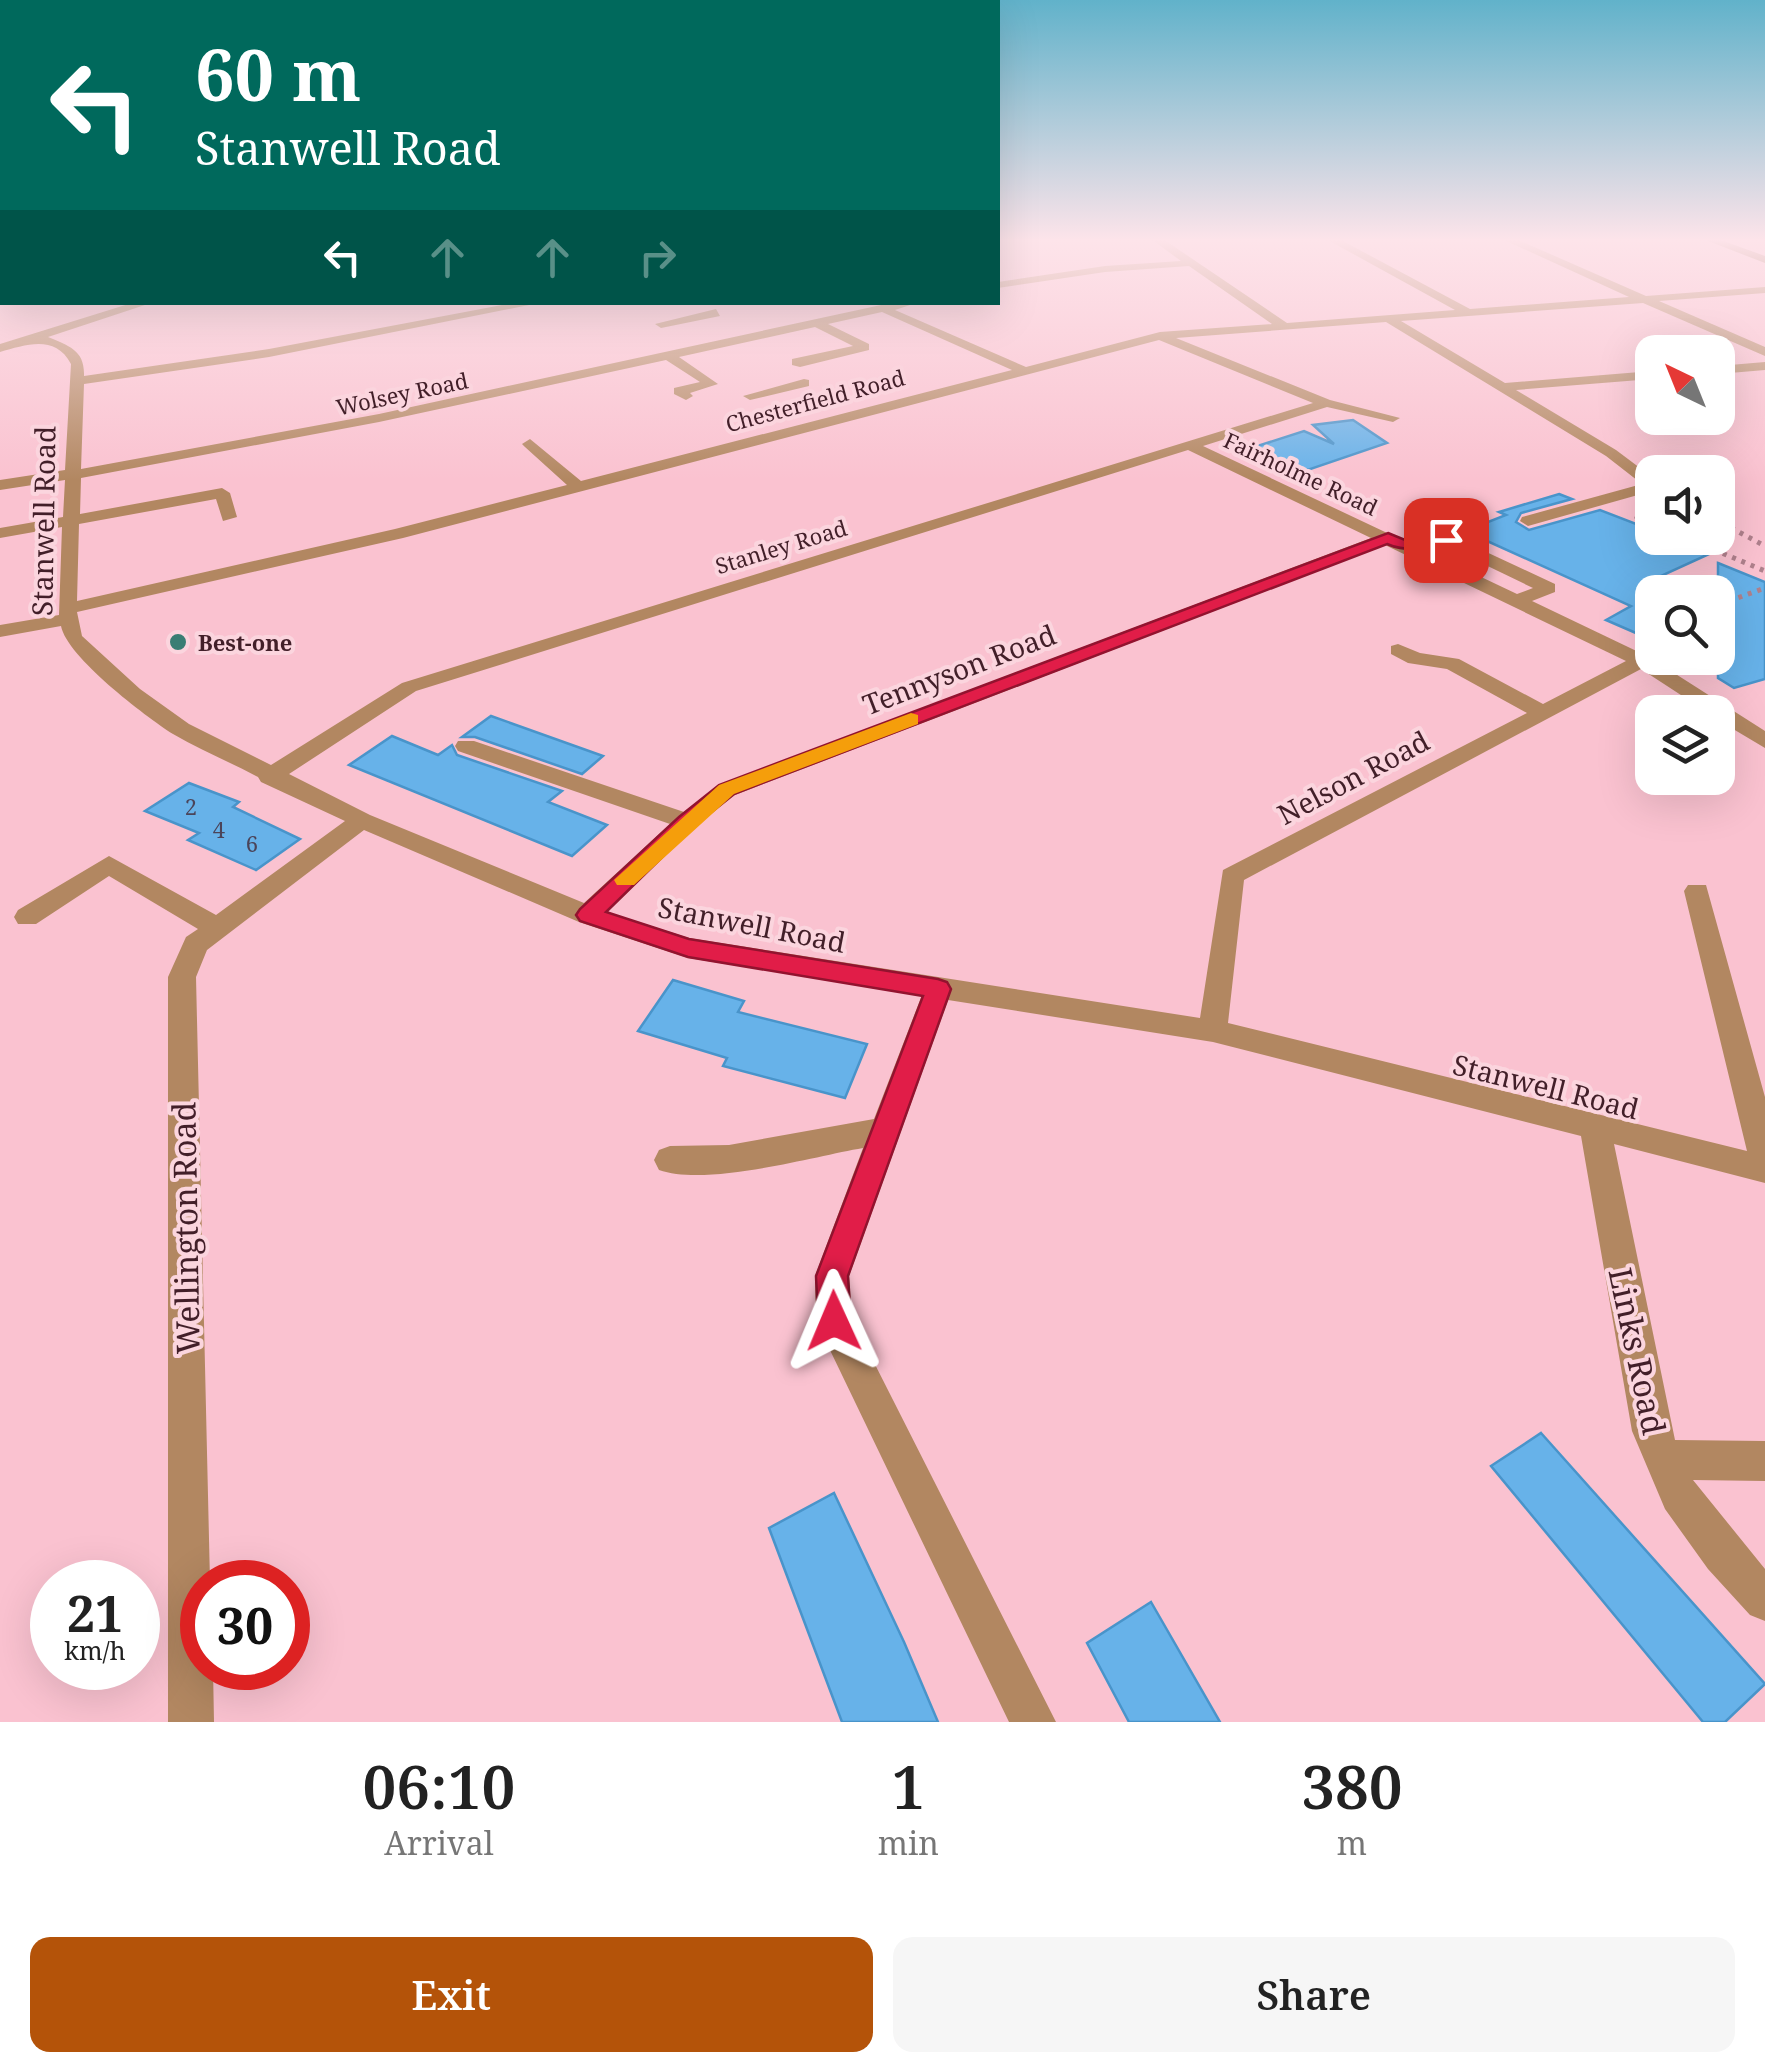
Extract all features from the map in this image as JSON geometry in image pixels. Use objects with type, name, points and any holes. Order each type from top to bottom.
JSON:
[{"type":"street","points":[[39,338],[76,356],[78,381],[269,353],[446,319]]},
{"type":"street","points":[[674,332],[658,322],[675,319]]},
{"type":"street","name":"Wolsey Road","points":[[0,485],[277,439],[668,356],[694,344],[829,319]]},
{"type":"street","points":[[908,319],[1025,371]]},
{"type":"street","points":[[1274,319],[1282,325]]},
{"type":"street","name":"Chesterfield Road","points":[[0,630],[396,534],[1160,336],[1367,319]]},
{"type":"street","points":[[1389,319],[1505,387],[1635,472]]},
{"type":"street","points":[[1691,319],[1765,352]]},
{"type":"street","points":[[0,348],[94,320]]},
{"type":"street","points":[[800,364],[797,362],[865,347],[816,323]]},
{"type":"street","name":"Stanley Road","points":[[1160,336],[1326,403],[1393,418]]},
{"type":"street","points":[[668,356],[711,384],[679,391],[686,396]]},
{"type":"street","points":[[1735,369],[1765,366]]},
{"type":"street","points":[[1505,387],[1635,376]]},
{"type":"street","name":"Stanwell Road","points":[[78,381],[67,614],[73,638],[133,693],[182,730],[362,820],[588,915],[688,948],[1213,1032],[1765,1169]]},
{"type":"street","points":[[750,396],[786,387],[803,390]]},
{"type":"street","name":"Stanley Road","points":[[270,777],[409,686],[1326,403]]},
{"type":"street","points":[[820,406],[842,418]]},
{"type":"street","points":[[508,449],[537,443],[578,487]]},
{"type":"street","name":"Fairholme Road","points":[[1187,444],[1635,658]]},
{"type":"street","points":[[1528,521],[1635,490]]},
{"type":"street","points":[[0,532],[222,493],[228,517]]},
{"type":"street","points":[[1395,542],[1446,540],[1548,588],[1520,600]]},
{"type":"street","name":"Tennyson Road","points":[[588,915],[727,790],[1395,542]]},
{"type":"street","points":[[1398,650],[1416,660],[1452,663],[1540,711]]},
{"type":"street","name":"Nelson Road","points":[[1213,1032],[1232,876],[1635,664]]},
{"type":"street","name":"Fairholme Road","points":[[1664,675],[1765,741]]},
{"type":"street","points":[[466,746],[687,822]]},
{"type":"street","name":"Wellington Road","points":[[191,1722],[182,977],[196,944],[362,820]]},
{"type":"street","points":[[27,916],[108,864],[216,927]]},
{"type":"street","points":[[1697,890],[1765,1157]]},
{"type":"street","points":[[938,989],[832,1276],[834,1321],[1032,1722]]},
{"type":"street","name":"Links Road","points":[[1595,1129],[1651,1431],[1679,1495],[1723,1554],[1765,1600]]},
{"type":"street","points":[[670,1160],[696,1162],[777,1152],[887,1130]]},
{"type":"street","points":[[1664,1460],[1765,1461]]},
{"type":"path","points":[[1735,530],[1765,546]]},
{"type":"path","points":[[1727,555],[1765,571]]},
{"type":"path","points":[[1735,598],[1765,588]]},
{"type":"building","points":[[1353,420],[1387,443],[1290,476],[1239,452],[1304,431],[1334,444],[1313,425]]},
{"type":"building","points":[[1559,494],[1572,499],[1521,513],[1516,522],[1529,530],[1600,510],[1635,523],[1635,555],[1707,555],[1663,575],[1635,575],[1635,633],[1606,620],[1631,606],[1465,531],[1506,515],[1499,512]]},
{"type":"building","points":[[1718,563],[1765,582],[1765,679],[1734,688],[1718,675],[1735,675],[1735,575],[1718,575]]},
{"type":"building","points":[[491,716],[603,756],[582,774],[475,737],[462,737]]},
{"type":"building","points":[[392,736],[438,755],[452,745],[457,755],[562,791],[548,802],[607,825],[572,856],[349,765]]},
{"type":"building","points":[[189,783],[239,802],[233,807],[300,839],[256,870],[188,840],[199,833],[145,811]]},
{"type":"building","points":[[673,980],[744,1001],[738,1012],[867,1044],[845,1098],[723,1066],[727,1058],[638,1031]]},
{"type":"building","points":[[1541,1433],[1765,1684],[1725,1722],[1703,1722],[1491,1466]]},
{"type":"building","points":[[834,1493],[938,1722],[842,1722],[769,1528]]},
{"type":"building","points":[[1151,1602],[1220,1722],[1129,1722],[1087,1643]]},
{"type":"tunnel","points":[[803,396],[820,406]]},
{"type":"slow traffic","points":[[625,880],[727,790],[911,719]]},
{"type":"place","name":"Best-one","points":[[178,642]]},
{"type":"route","points":[[834,1321],[832,1276],[938,989],[688,948],[588,915],[727,790],[1388,538],[1403,545],[1446,540]]}]
